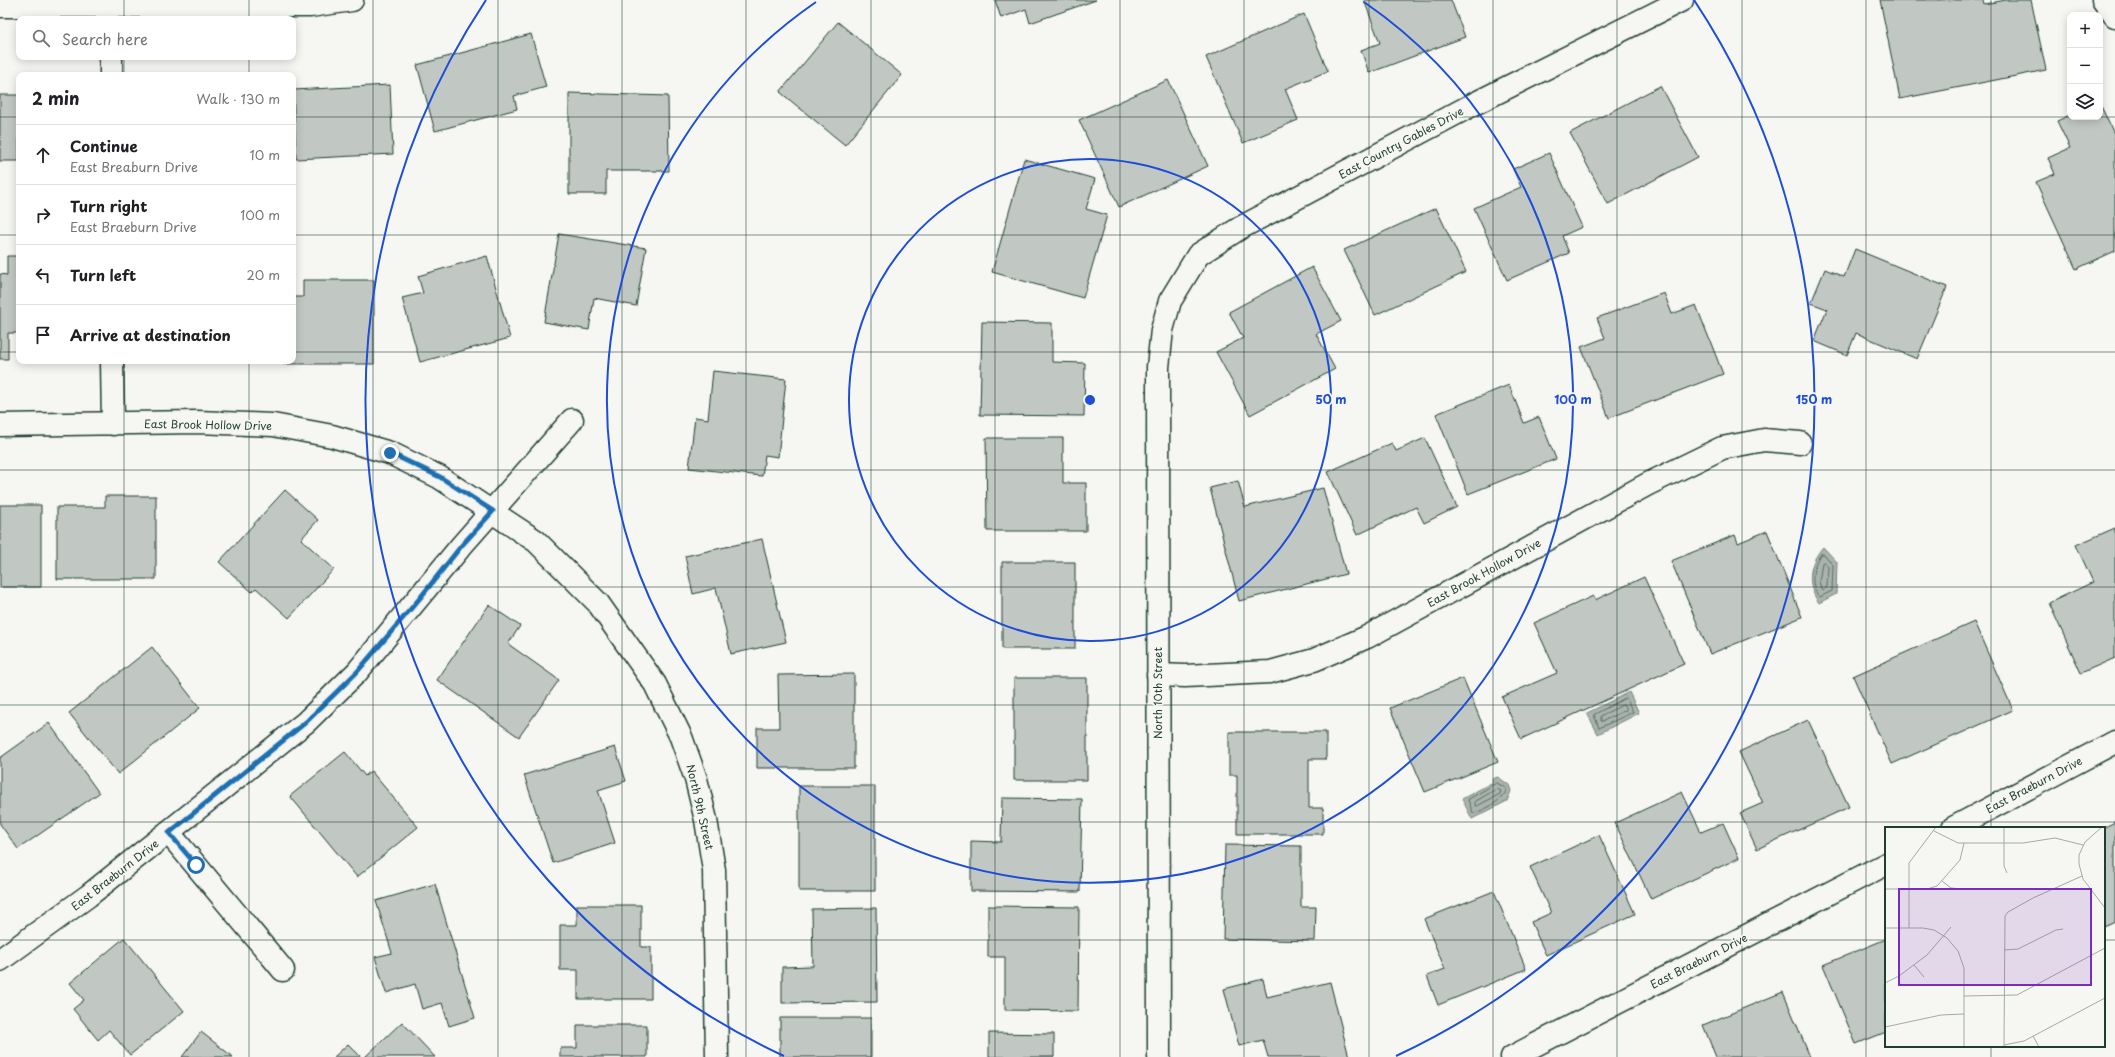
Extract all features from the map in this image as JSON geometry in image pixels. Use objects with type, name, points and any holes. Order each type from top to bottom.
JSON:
[{"type":"street","points":[[0,6],[111,8],[310,6],[352,0]]},
{"type":"street","name":"East Country Gables Drive","points":[[1162,330],[1170,301],[1198,255],[1240,228],[1472,105],[1682,0]]},
{"type":"street","points":[[2104,0],[2115,16]]},
{"type":"street","points":[[111,60],[111,72]]},
{"type":"street","name":"North 10th Street","points":[[1159,1057],[1158,367],[1162,330]]},
{"type":"street","points":[[112,364],[113,424]]},
{"type":"street","points":[[493,511],[572,420]]},
{"type":"street","name":"East Brook Hollow Drive","points":[[0,425],[197,422],[273,425],[332,436],[390,453],[440,477],[493,511]]},
{"type":"street","name":"East Brook Hollow Drive","points":[[1158,675],[1184,676],[1270,672],[1314,660],[1367,637],[1648,484],[1722,448],[1764,440],[1800,443]]},
{"type":"street","name":"East Braeburn Drive","points":[[0,960],[88,896],[169,833],[306,722],[357,672],[420,598],[462,545],[493,511]]},
{"type":"street","name":"North 9th Street","points":[[493,511],[536,540],[598,603],[655,684],[681,737],[696,779],[706,820],[714,870],[717,1057]]},
{"type":"street","name":"East Braeburn Drive","points":[[1955,827],[2115,742]]},
{"type":"street","points":[[169,833],[283,970]]},
{"type":"street","name":"East Braeburn Drive","points":[[1512,1057],[1885,865]]},
{"type":"water","points":[[1823,547],[1837,562],[1836,594],[1819,603],[1812,589],[1810,575],[1814,560]]},
{"type":"water","points":[[1629,692],[1639,713],[1598,734],[1587,713]]},
{"type":"water","points":[[1498,777],[1509,785],[1511,791],[1507,801],[1472,819],[1462,799],[1493,782],[1492,779]]},
{"type":"building","points":[[995,0],[1096,0],[1030,23],[1026,9],[1001,18]]},
{"type":"building","points":[[1364,0],[1451,0],[1465,37],[1369,73],[1361,50],[1380,43]]},
{"type":"building","points":[[1880,0],[1983,0],[1984,4],[2006,0],[2031,0],[2046,70],[1900,99]]},
{"type":"building","points":[[1304,14],[1328,71],[1285,89],[1298,120],[1243,143],[1206,57]]},
{"type":"building","points":[[838,22],[902,75],[845,145],[780,92]]},
{"type":"building","points":[[531,34],[546,87],[514,96],[517,109],[435,131],[417,65]]},
{"type":"building","points":[[1168,80],[1208,166],[1119,207],[1079,120]]},
{"type":"building","points":[[390,85],[393,154],[296,159],[296,90]]},
{"type":"building","points":[[1660,86],[1698,157],[1608,204],[1570,133]]},
{"type":"building","points":[[569,93],[668,96],[669,171],[606,171],[606,194],[569,194]]},
{"type":"building","points":[[0,95],[16,95],[16,161],[0,161]]},
{"type":"building","points":[[2103,110],[2115,136],[2115,251],[2076,269],[2036,182],[2055,174],[2048,158],[2070,148],[2057,121],[2067,116],[2067,120],[2103,120]]},
{"type":"building","points":[[1549,153],[1582,227],[1562,236],[1569,253],[1507,280],[1474,208],[1521,187],[1513,169]]},
{"type":"building","points":[[1024,159],[1095,179],[1086,209],[1107,215],[1083,298],[992,272]]},
{"type":"building","points":[[1436,208],[1466,272],[1375,315],[1344,250]]},
{"type":"building","points":[[559,234],[646,248],[636,306],[594,298],[589,330],[544,322]]},
{"type":"building","points":[[1855,249],[1947,287],[1917,359],[1856,333],[1847,355],[1814,341],[1827,309],[1811,303],[1825,269],[1844,277]]},
{"type":"building","points":[[7,256],[16,256],[16,333],[8,333],[8,359],[0,359],[0,274],[7,275]]},
{"type":"building","points":[[487,256],[510,338],[420,362],[402,298],[423,293],[418,276]]},
{"type":"building","points":[[1312,267],[1341,321],[1316,334],[1335,369],[1250,415],[1216,352],[1243,338],[1229,312]]},
{"type":"building","points":[[303,280],[374,280],[374,364],[296,364],[296,297],[303,297]]},
{"type":"building","points":[[1664,293],[1672,314],[1696,305],[1723,374],[1609,418],[1581,347],[1605,338],[1597,318]]},
{"type":"building","points":[[982,322],[1052,323],[1052,362],[1085,363],[1084,416],[980,415]]},
{"type":"building","points":[[713,371],[786,379],[778,457],[765,455],[762,476],[689,468],[695,417],[708,419]]},
{"type":"building","points":[[1509,385],[1524,423],[1539,417],[1556,459],[1468,494],[1436,414]]},
{"type":"building","points":[[986,438],[1063,438],[1063,483],[1086,483],[1086,531],[987,531]]},
{"type":"building","points":[[1425,438],[1457,507],[1424,523],[1416,507],[1357,535],[1328,472],[1392,443],[1396,451]]},
{"type":"building","points":[[1238,481],[1245,507],[1323,488],[1346,574],[1239,601],[1210,488]]},
{"type":"building","points":[[285,490],[318,520],[301,539],[334,569],[289,618],[256,588],[252,592],[219,562]]},
{"type":"building","points":[[105,496],[156,496],[156,579],[57,579],[57,507],[105,507]]},
{"type":"building","points":[[0,505],[41,505],[41,587],[0,587]]},
{"type":"building","points":[[2115,528],[2115,658],[2081,673],[2049,603],[2093,582],[2076,545]]},
{"type":"building","points":[[1767,531],[1802,617],[1710,654],[1671,561],[1735,535],[1738,543]]},
{"type":"building","points":[[762,539],[786,642],[731,654],[716,588],[693,594],[685,556]]},
{"type":"building","points":[[1002,562],[1075,562],[1075,649],[1002,649]]},
{"type":"building","points":[[1644,577],[1684,664],[1521,739],[1502,697],[1557,673],[1534,623],[1593,596],[1595,600]]},
{"type":"building","points":[[489,605],[520,626],[508,644],[559,680],[519,737],[437,680]]},
{"type":"building","points":[[1974,622],[2013,710],[1892,764],[1853,676]]},
{"type":"building","points":[[152,647],[200,708],[118,774],[69,713]]},
{"type":"building","points":[[854,674],[854,768],[757,768],[757,728],[779,728],[778,675]]},
{"type":"building","points":[[1014,678],[1087,678],[1087,780],[1014,780]]},
{"type":"building","points":[[1463,678],[1498,762],[1425,792],[1390,708]]},
{"type":"building","points":[[1808,720],[1849,807],[1757,849],[1740,813],[1763,803],[1739,752]]},
{"type":"building","points":[[49,723],[99,793],[18,849],[0,824],[0,758]]},
{"type":"building","points":[[1229,732],[1326,732],[1326,759],[1309,759],[1309,808],[1323,808],[1323,834],[1237,834],[1237,775],[1229,775]]},
{"type":"building","points":[[615,747],[626,781],[598,790],[615,843],[553,863],[524,775]]},
{"type":"building","points":[[345,752],[365,776],[371,771],[418,827],[357,877],[290,796]]},
{"type":"building","points":[[799,786],[875,786],[875,891],[799,891]]},
{"type":"building","points":[[1682,792],[1701,832],[1723,823],[1739,858],[1651,899],[1615,823]]},
{"type":"building","points":[[1002,798],[1082,799],[1080,892],[971,891],[971,841],[1001,842]]},
{"type":"building","points":[[2115,822],[2115,922],[2105,927],[2105,827]]},
{"type":"building","points":[[1599,835],[1635,914],[1546,955],[1531,922],[1551,913],[1530,867]]},
{"type":"building","points":[[1225,845],[1301,846],[1301,907],[1316,907],[1315,941],[1223,939]]},
{"type":"building","points":[[435,884],[475,1018],[449,1026],[442,1003],[422,1009],[415,984],[386,993],[375,957],[392,953],[376,901]]},
{"type":"building","points":[[1494,891],[1526,969],[1438,1005],[1427,976],[1445,969],[1424,919]]},
{"type":"building","points":[[577,905],[641,905],[641,947],[651,947],[651,999],[578,999],[578,970],[560,970],[560,925],[577,925]]},
{"type":"building","points":[[988,906],[1079,907],[1078,1011],[1005,1010],[1005,957],[988,957]]},
{"type":"building","points":[[876,908],[877,1002],[782,1003],[782,967],[813,966],[812,909]]},
{"type":"building","points":[[124,938],[184,1011],[130,1055],[109,1030],[98,1040],[73,1009],[84,1000],[70,983]]},
{"type":"building","points":[[1885,939],[1885,1032],[1856,1044],[1823,965]]},
{"type":"building","points":[[1263,979],[1267,997],[1330,982],[1349,1057],[1268,1057],[1263,1040],[1239,1046],[1224,989]]},
{"type":"building","points":[[1783,992],[1810,1057],[1716,1057],[1703,1025]]},
{"type":"building","points":[[780,1018],[871,1018],[871,1057],[780,1057]]},
{"type":"building","points":[[402,1022],[435,1057],[365,1057]]},
{"type":"building","points":[[577,1025],[647,1025],[647,1057],[560,1057],[560,1048],[577,1048]]},
{"type":"building","points":[[201,1032],[233,1057],[182,1057]]},
{"type":"building","points":[[989,1033],[1054,1034],[1054,1057],[989,1057]]},
{"type":"building","points":[[348,1044],[361,1057],[334,1057]]},
{"type":"route","points":[[196,865],[169,833],[306,722],[357,672],[420,598],[462,545],[493,511],[440,477],[390,453]]}]
